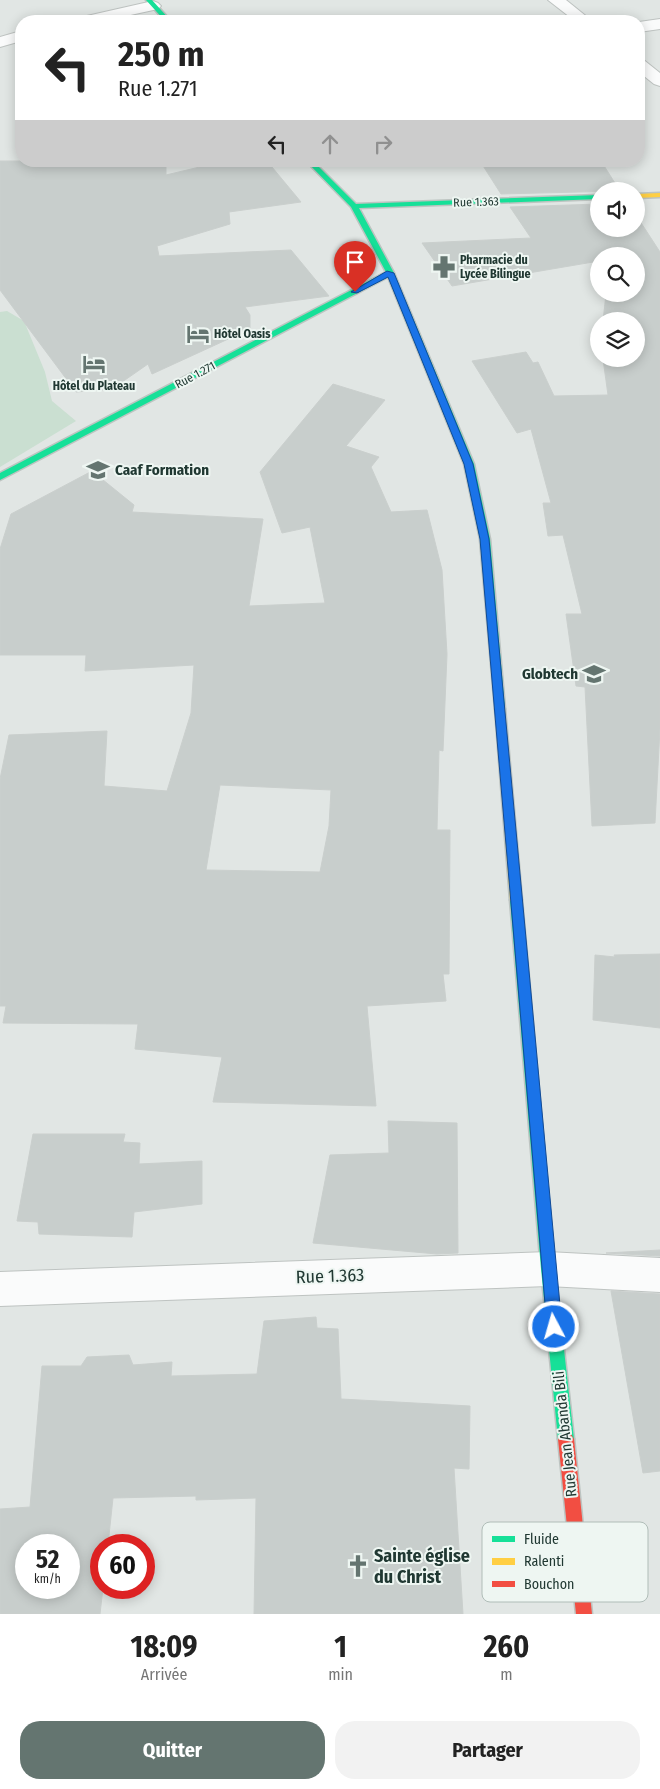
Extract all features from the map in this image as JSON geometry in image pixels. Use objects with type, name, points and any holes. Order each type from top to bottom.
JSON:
[{"type":"main road","points":[[151,3],[162,15]]},
{"type":"main road","name":"Rue Jean Abanda Bili","points":[[314,167],[354,206],[390,273],[469,464],[484,539],[548,1269],[574,1522]]},
{"type":"main road","points":[[645,196],[660,195]]},
{"type":"main road","name":"Rue 1.363","points":[[354,206],[590,197]]},
{"type":"main road","name":"Rue 1.271","points":[[0,477],[390,273]]},
{"type":"street","points":[[556,0],[576,15]]},
{"type":"street","points":[[106,15],[151,3]]},
{"type":"street","points":[[0,42],[15,38]]},
{"type":"street","points":[[645,69],[660,81]]},
{"type":"street","name":"Rue 1.363","points":[[0,1289],[548,1269],[660,1275]]},
{"type":"green space","points":[[7,311],[24,321],[45,372],[52,401],[76,421],[0,467],[0,312]]},
{"type":"building","points":[[0,161],[15,161],[15,167],[166,167],[166,175],[200,167],[272,167],[301,202],[229,212],[230,224],[157,246],[159,256],[291,250],[329,296],[245,307],[250,315],[250,329],[152,374],[148,364],[112,389],[76,392],[0,290]]},
{"type":"building","points":[[484,167],[605,167],[614,182],[590,182],[590,192],[501,194]]},
{"type":"building","points":[[590,204],[590,237],[645,237],[645,229],[660,252],[660,729],[655,823],[592,826],[585,687],[576,686],[566,614],[582,614],[563,535],[548,536],[543,503],[551,503],[531,429],[517,433],[472,361],[526,352],[533,363],[538,362],[554,396],[608,395],[604,367],[645,367],[645,312],[604,312],[605,302],[645,302],[645,247],[590,247],[590,263],[452,286],[422,243],[531,238],[510,207]]},
{"type":"building","points":[[333,384],[385,400],[346,446],[379,457],[371,467],[391,512],[427,510],[442,570],[447,654],[443,751],[439,750],[437,830],[450,830],[449,974],[443,974],[446,1001],[367,1006],[376,1106],[213,1102],[222,1057],[135,1049],[138,1024],[3,1023],[6,1006],[0,1006],[0,779],[9,735],[107,731],[104,786],[167,791],[191,713],[194,665],[85,671],[86,655],[0,655],[0,549],[11,514],[92,471],[134,505],[132,512],[263,519],[249,606],[325,603],[310,527],[282,533],[260,472]],"holes":[[[220,785],[331,790],[329,826],[320,872],[206,870]]]},
{"type":"building","points":[[660,954],[660,1028],[593,1020],[595,955],[615,957],[614,955]]},
{"type":"building","points":[[388,1121],[457,1123],[458,1253],[437,1254],[313,1243],[330,1155],[389,1153]]},
{"type":"building","points":[[33,1134],[125,1134],[123,1142],[140,1143],[139,1164],[202,1161],[202,1204],[134,1212],[132,1237],[39,1234],[38,1222],[17,1221]]},
{"type":"building","points":[[660,1250],[660,1256],[606,1253]]},
{"type":"building","points":[[611,1291],[660,1294],[660,1471],[643,1473]]},
{"type":"building","points":[[316,1317],[317,1328],[338,1329],[341,1399],[470,1406],[469,1469],[454,1468],[463,1614],[254,1614],[256,1498],[196,1500],[196,1496],[113,1498],[109,1534],[90,1534],[90,1599],[102,1599],[100,1614],[0,1614],[0,1509],[30,1507],[42,1366],[81,1366],[87,1357],[129,1355],[133,1365],[172,1362],[171,1376],[257,1374],[264,1321]]},
{"type":"traffic: fast","points":[[149,0],[163,15]]},
{"type":"traffic: fast","points":[[315,167],[354,206],[390,273],[469,464],[485,539],[500,709]]},
{"type":"traffic: fast","points":[[354,206],[590,197]]},
{"type":"traffic: fast","points":[[0,477],[390,273]]},
{"type":"traffic: fast","points":[[516,900],[548,1269],[566,1439]]},
{"type":"traffic: slow","points":[[645,196],[660,195]]},
{"type":"traffic: slow","points":[[500,709],[516,900]]},
{"type":"traffic: jam","points":[[566,1439],[575,1522]]},
{"type":"traffic: jam","points":[[583,1602],[584,1614]]},
{"type":"place","name":"Pharmacie du Lycée Bilingue","points":[[444,267]]},
{"type":"place","name":"Hôtel Oasis","points":[[198,334]]},
{"type":"place","name":"Hôtel du Plateau","points":[[94,364]]},
{"type":"place","name":"Caaf Formation","points":[[98,470]]},
{"type":"place","name":"Globtech","points":[[594,674]]},
{"type":"place","name":"Sainte église du Christ","points":[[358,1566]]},
{"type":"route","points":[[355,292],[390,273],[469,464],[484,539],[554,1327]]}]
